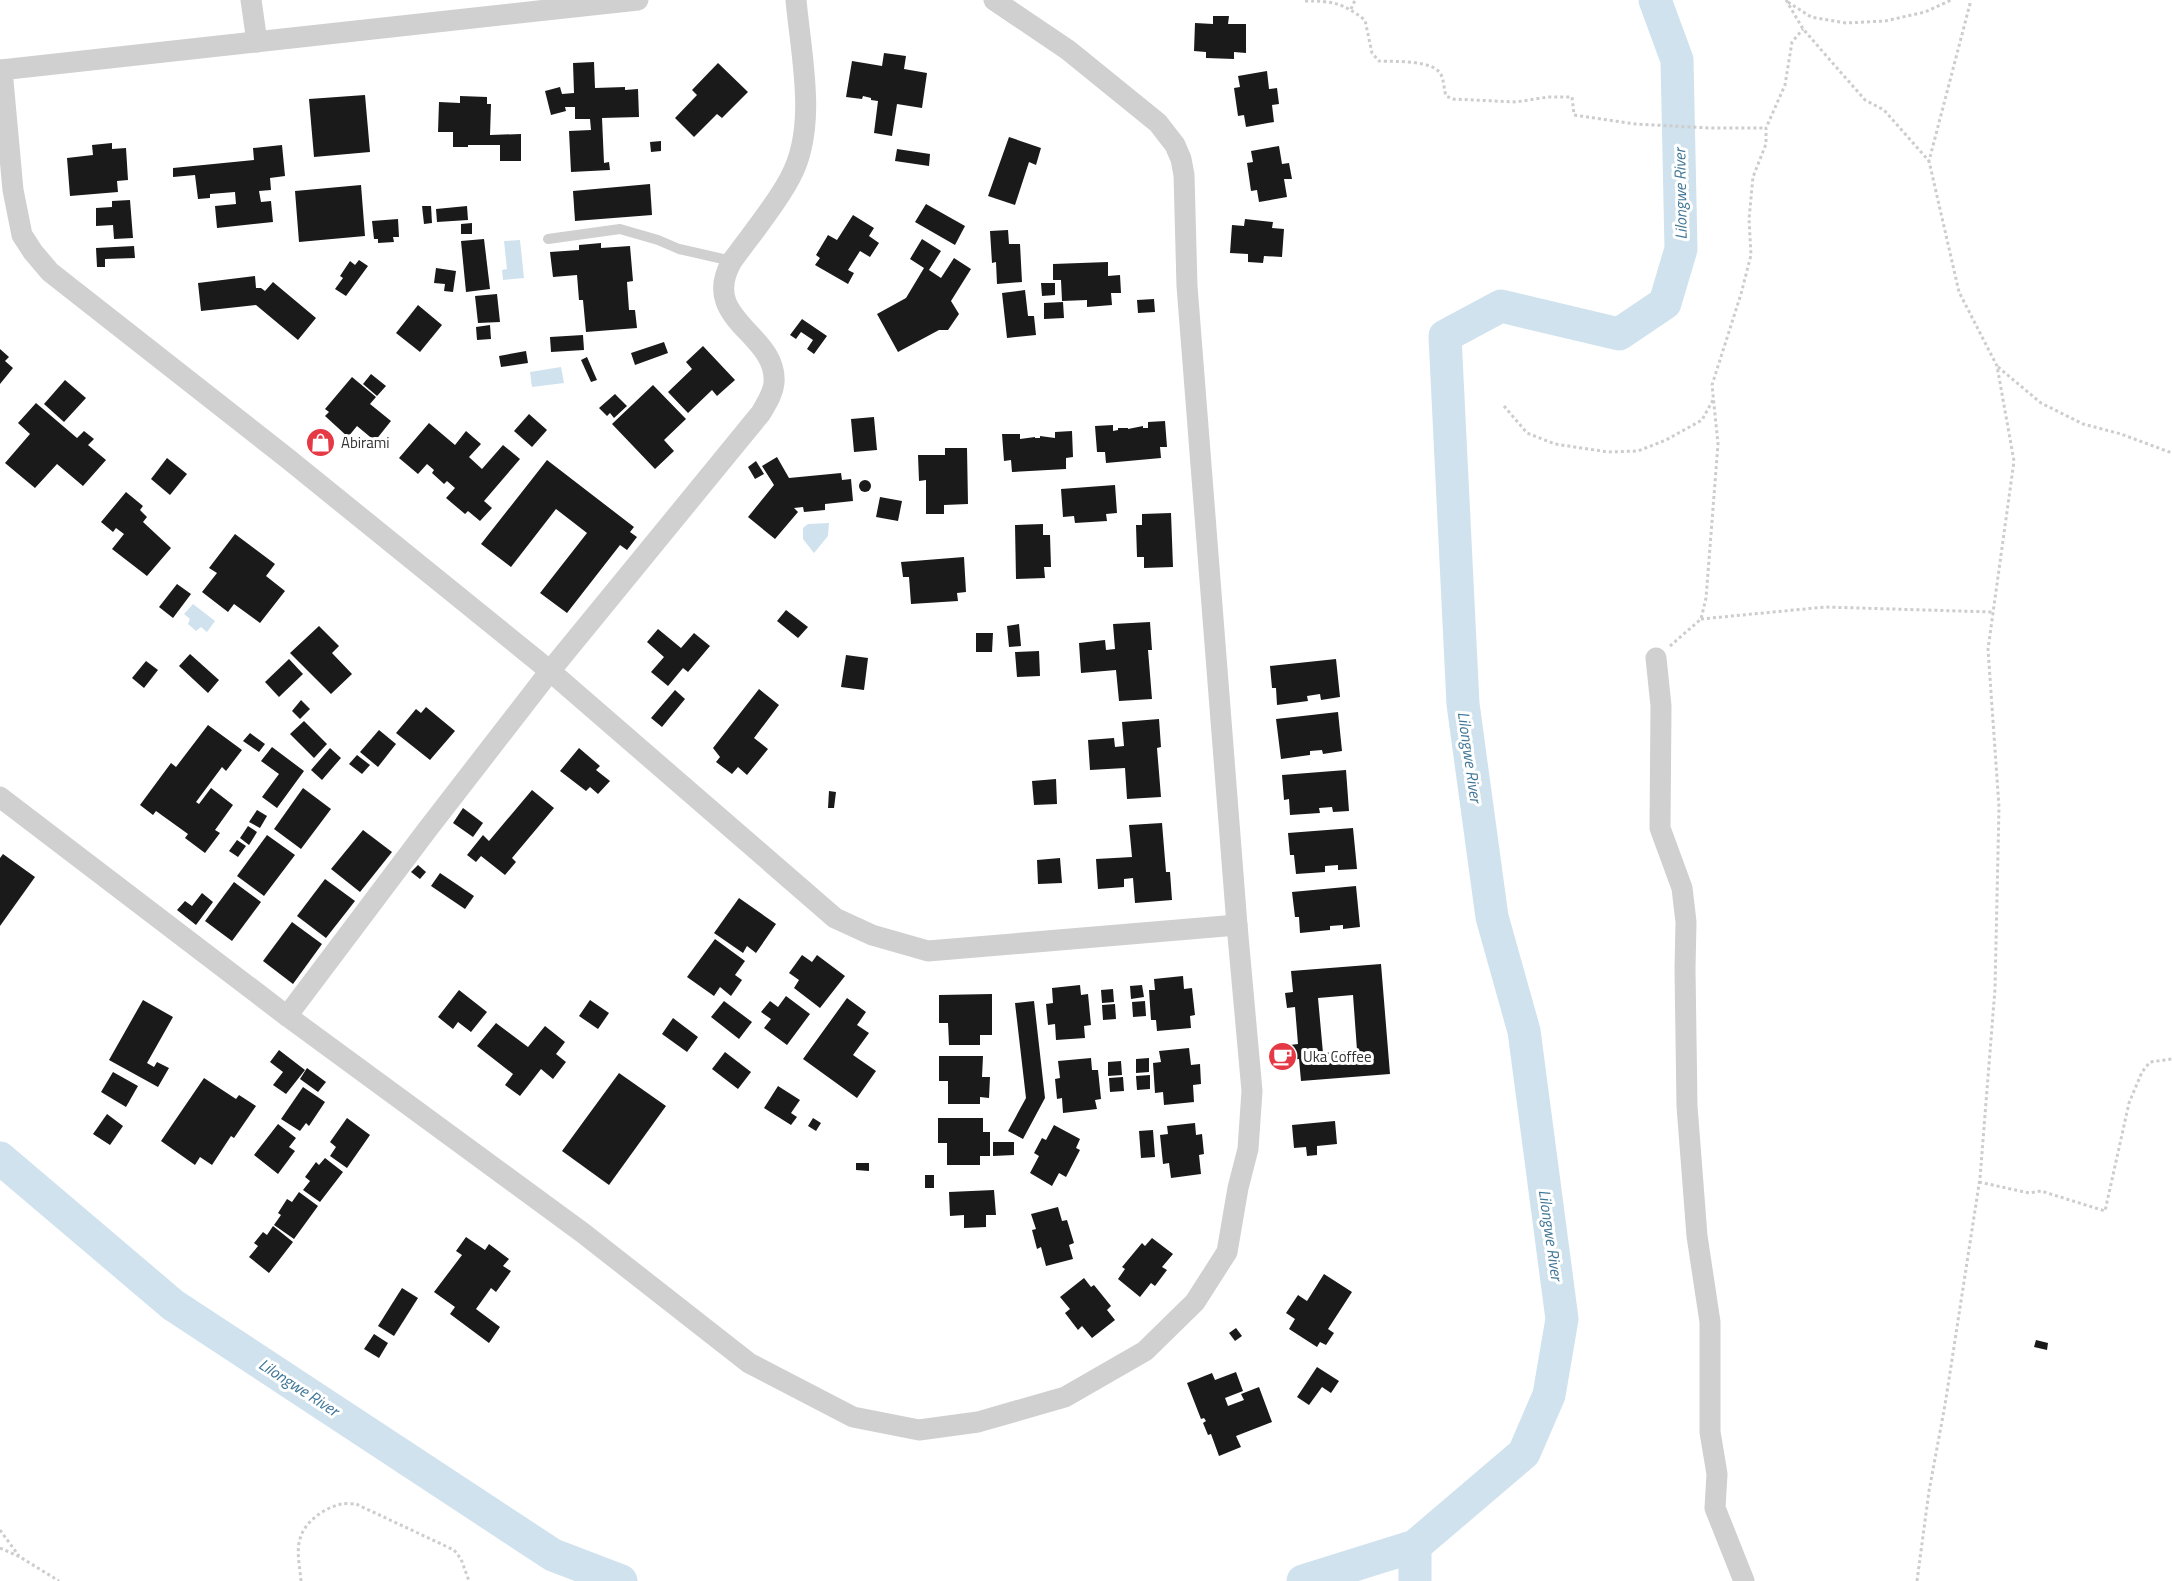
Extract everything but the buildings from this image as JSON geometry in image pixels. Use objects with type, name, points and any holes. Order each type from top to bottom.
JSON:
[{"type":"street","points":[[251,0],[257,42]]},
{"type":"street","points":[[638,0],[1,70],[13,190],[22,235],[50,272],[287,458],[550,671],[835,918],[872,935],[928,951],[1237,925]]},
{"type":"street","points":[[288,1016],[550,671],[761,413],[769,399],[774,385],[773,371],[768,357],[730,312],[722,288],[725,274],[732,261],[790,179],[799,158],[806,110],[796,0]]},
{"type":"street","points":[[0,797],[288,1016],[583,1233],[749,1364],[853,1417],[919,1430],[978,1422],[1065,1396],[1145,1351],[1196,1302],[1227,1252],[1238,1188],[1248,1149],[1252,1091],[1187,286],[1184,176],[1181,159],[1171,140],[1158,123],[1068,50],[994,0]]},
{"type":"street","points":[[1656,658],[1661,706],[1660,828],[1682,888],[1686,922],[1687,1106],[1694,1214],[1710,1322],[1710,1432],[1717,1474],[1715,1508],[1744,1581]]},
{"type":"lane","points":[[548,240],[620,230],[658,240],[679,249],[732,261]]},
{"type":"path","points":[[1351,9],[1354,0]]},
{"type":"path","points":[[1786,0],[1811,17],[1846,23],[1885,21],[1924,12],[1951,0]]},
{"type":"path","points":[[1786,0],[1803,29],[1865,100],[1884,110],[1929,161]]},
{"type":"path","points":[[1917,1581],[1929,1491],[1945,1405],[1979,1182],[1996,977],[1999,807],[1988,649],[2014,461],[1996,366],[1959,292],[1929,161],[1971,0]]},
{"type":"path","points":[[1305,1],[1328,1],[1351,9],[1365,20],[1372,53],[1379,61],[1427,64],[1437,68],[1442,76],[1446,96],[1453,99],[1516,102],[1548,97],[1572,97],[1574,115],[1635,124],[1766,128]]},
{"type":"path","points":[[1701,619],[1706,598],[1718,444],[1712,385],[1751,255],[1749,219],[1753,177],[1766,144],[1766,128],[1785,85],[1792,42],[1803,29]]},
{"type":"path","points":[[1996,366],[2041,403],[2083,424],[2121,434],[2172,453]]},
{"type":"path","points":[[1504,406],[1527,433],[1555,444],[1608,452],[1638,451],[1666,440],[1702,420],[1713,398]]},
{"type":"path","points":[[1656,658],[1701,619],[1825,607],[1992,612]]},
{"type":"path","points":[[1979,1182],[2029,1193],[2041,1191],[2105,1211],[2129,1103],[2142,1072],[2150,1062],[2172,1059]]},
{"type":"path","points":[[301,1581],[298,1551],[300,1537],[307,1525],[318,1515],[341,1504],[356,1504],[454,1550],[461,1559],[469,1581]]},
{"type":"path","points":[[0,1530],[20,1557]]},
{"type":"path","points":[[0,1548],[20,1557],[59,1581]]},
{"type":"water","points":[[520,240],[524,278],[503,280],[502,270],[507,269],[504,241]]},
{"type":"water","points":[[561,367],[564,383],[532,387],[530,372]]},
{"type":"water","points":[[829,523],[828,536],[814,553],[803,539],[803,528],[808,524]]},
{"type":"water","points":[[193,604],[215,621],[207,632],[201,627],[196,631],[188,624],[190,619],[184,614]]},
{"type":"waterway","name":"Lilongwe River","points":[[1303,1581],[1415,1546],[1524,1453],[1549,1395],[1562,1319],[1524,1031],[1492,917],[1463,704],[1445,336],[1501,306],[1619,334],[1665,303],[1681,249],[1677,60],[1655,0]]},
{"type":"waterway","name":"Lilongwe River","points":[[0,1158],[173,1305],[553,1555],[621,1581]]},
{"type":"waterway","points":[[1415,1546],[1415,1581]]},
{"type":"place","name":"Abirami","points":[[320,443]]},
{"type":"place","name":"Uka Coffee","points":[[1282,1057]]}]
